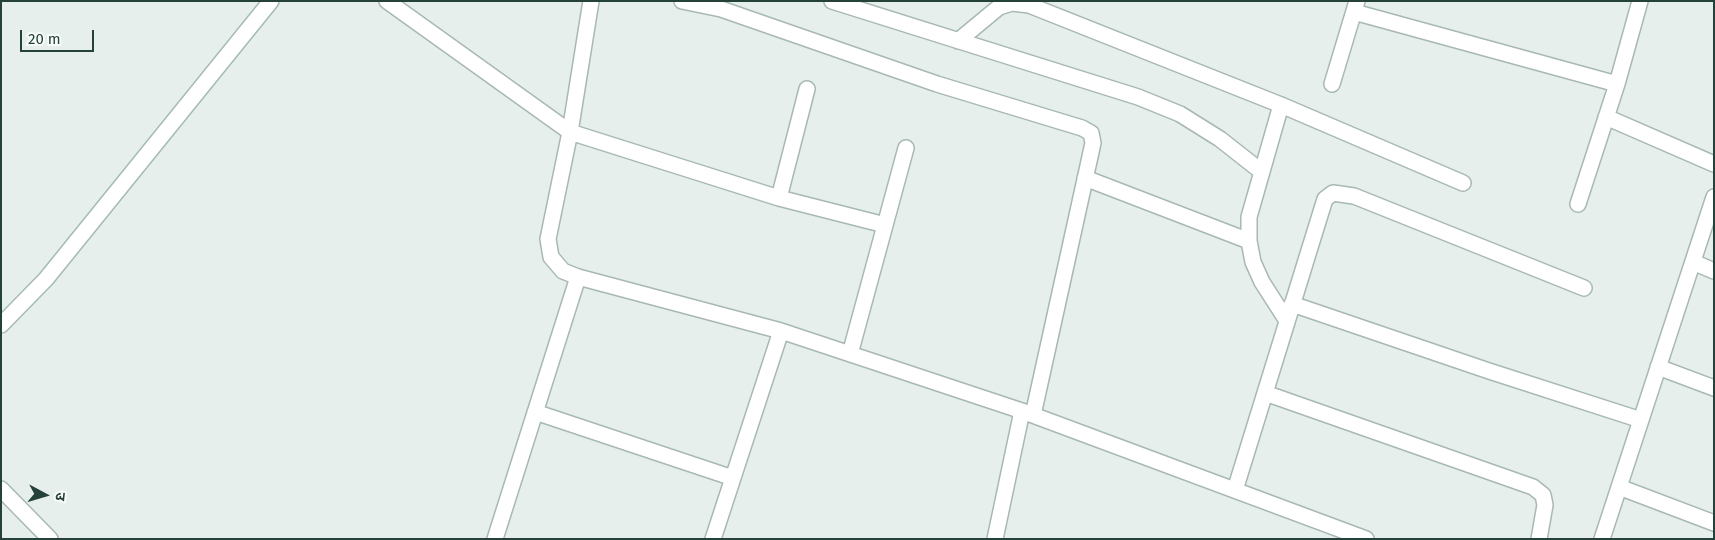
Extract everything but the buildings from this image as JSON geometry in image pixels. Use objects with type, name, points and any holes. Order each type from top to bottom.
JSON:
[{"type":"street","points":[[1,325],[46,279],[271,1]]},
{"type":"street","points":[[387,1],[570,132],[779,198],[885,226]]},
{"type":"street","points":[[592,1],[570,132],[548,239],[551,257],[564,271],[578,277],[781,331],[1027,413],[1366,539]]},
{"type":"street","points":[[832,1],[1138,97],[1180,114],[1220,139],[1262,172]]},
{"type":"street","points":[[1578,204],[1640,1]]},
{"type":"street","points":[[685,2],[721,9],[937,84],[1082,128],[1091,133],[1094,143],[995,539]]},
{"type":"street","points":[[958,41],[999,7],[1012,3],[1030,5],[1281,105],[1464,183]]},
{"type":"street","points":[[1332,84],[1355,6],[1616,84]]},
{"type":"street","points":[[779,198],[807,90]]},
{"type":"street","points":[[1281,105],[1250,217],[1249,241],[1253,262],[1262,282],[1287,321]]},
{"type":"street","points":[[1606,117],[1714,164]]},
{"type":"street","points":[[850,354],[906,148]]},
{"type":"street","points":[[1085,178],[1249,241]]},
{"type":"street","points":[[1235,490],[1325,198],[1333,193],[1354,196],[1584,288]]},
{"type":"street","points":[[1602,539],[1714,197]]},
{"type":"street","points":[[1693,262],[1714,271]]},
{"type":"street","points":[[495,539],[578,277]]},
{"type":"street","points":[[1292,304],[1490,372],[1641,420]]},
{"type":"street","points":[[713,539],[781,331]]},
{"type":"street","points":[[1658,367],[1714,388]]},
{"type":"street","points":[[1264,393],[1533,487],[1543,495],[1545,506],[1539,539]]},
{"type":"street","points":[[535,412],[733,478]]},
{"type":"street","points":[[1619,487],[1714,523]]},
{"type":"street","points":[[1,490],[50,539]]}]
